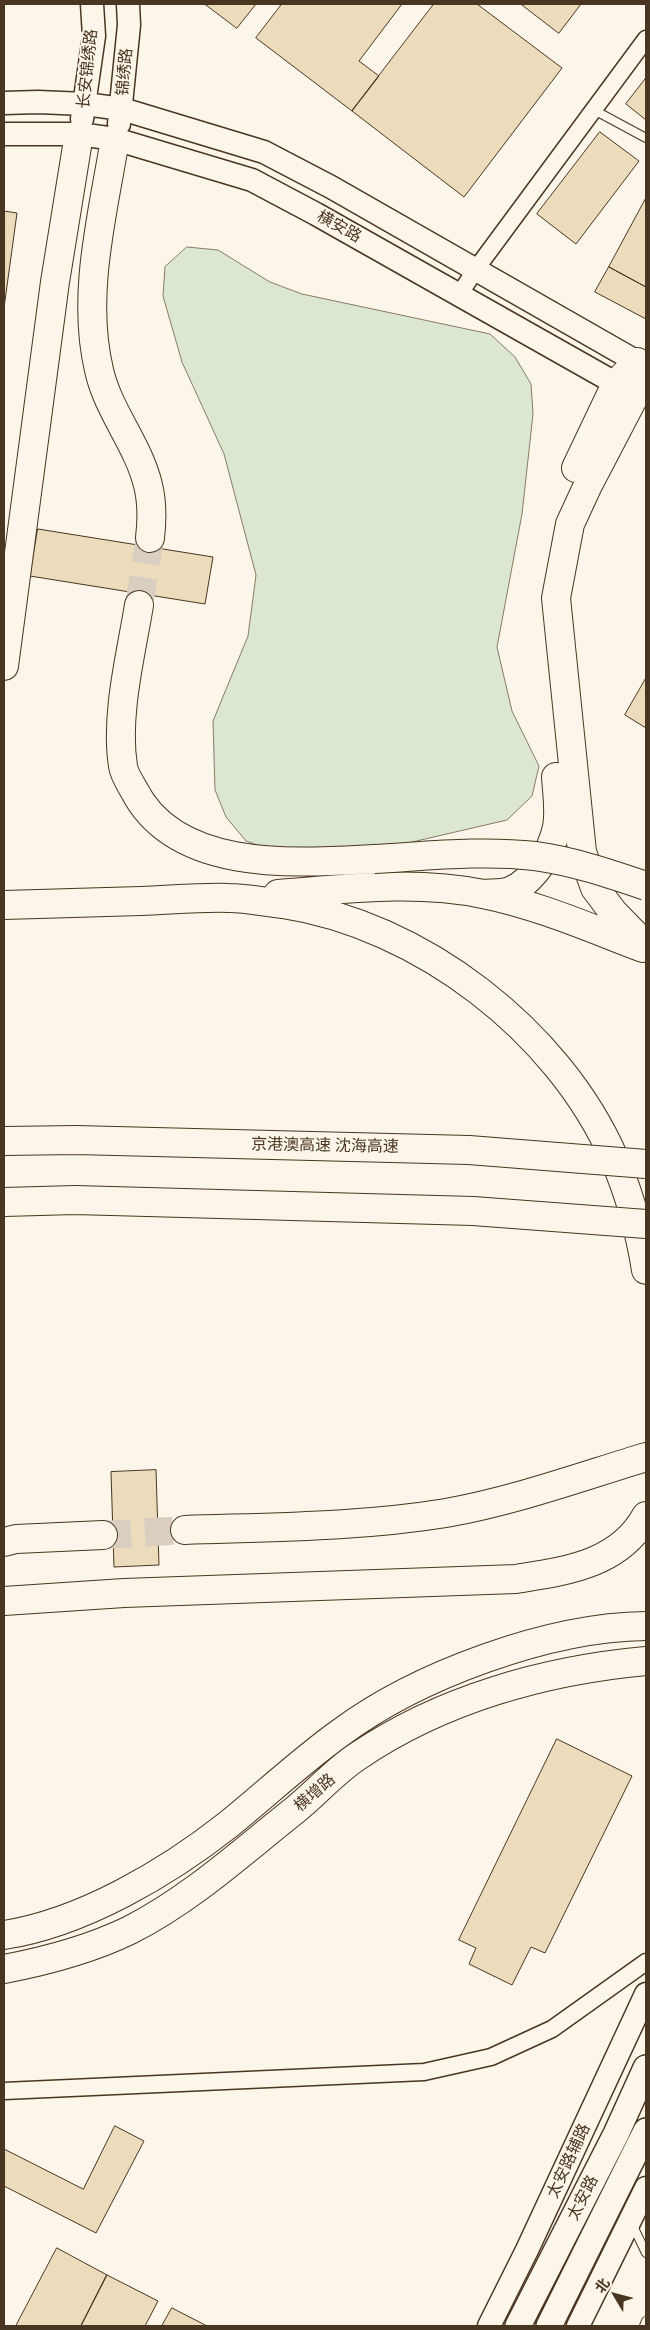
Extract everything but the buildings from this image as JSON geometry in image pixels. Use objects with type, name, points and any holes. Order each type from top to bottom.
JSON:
[{"type":"highway","points":[[4,666],[55,282],[79,134]]},
{"type":"highway","points":[[115,139],[94,272],[93,320],[98,369],[110,402],[134,449],[148,485],[152,520],[150,538]]},
{"type":"highway","points":[[642,364],[632,393],[570,524],[556,598],[582,852],[595,888],[613,912],[646,948]]},
{"type":"highway","points":[[483,894],[509,892],[526,880],[539,867],[552,842],[557,827],[558,800],[542,647],[542,574],[561,500],[632,393]]},
{"type":"highway","points":[[139,605],[120,736],[123,769],[141,804],[167,830],[200,847],[239,857],[303,863],[492,854],[537,857],[589,869],[646,886]]},
{"type":"highway","points":[[4,905],[230,898],[399,887],[437,888],[483,894],[540,910],[646,948]]},
{"type":"highway","points":[[230,898],[284,904],[326,913],[370,927],[409,946],[446,968],[513,1019],[543,1049],[570,1085],[595,1122],[609,1148],[629,1196],[646,1270]]},
{"type":"highway","name":"京港澳高速 沈海高速","points":[[4,1141],[76,1140],[469,1150],[646,1164]]},
{"type":"highway","points":[[4,1202],[75,1200],[473,1211],[646,1224]]},
{"type":"highway","points":[[185,1530],[390,1521],[447,1512],[502,1500],[646,1457]]},
{"type":"highway","points":[[4,1601],[124,1593],[516,1580],[565,1572],[595,1563],[619,1547],[646,1516]]},
{"type":"highway","points":[[8,1539],[103,1535]]},
{"type":"highway","name":"横增路","points":[[4,1935],[27,1932],[108,1901],[162,1870],[227,1825],[340,1733],[390,1700],[455,1670],[523,1647],[582,1632],[646,1626]]},
{"type":"highway","name":"横增路","points":[[4,1969],[74,1952],[129,1930],[183,1899],[302,1804],[357,1756],[404,1728],[469,1700],[532,1681],[584,1669],[646,1661]]},
{"type":"highway","points":[[4,1920],[51,1924]]},
{"type":"main road","name":"长安锦绣路","points":[[79,134],[94,36],[92,4]]},
{"type":"main road","name":"锦绣路","points":[[115,139],[122,109],[129,25],[128,4]]},
{"type":"main road","name":"横安路","points":[[4,103],[85,104],[122,109],[264,152],[331,187],[642,364]]},
{"type":"main road","name":"横安路","points":[[4,134],[79,134],[115,139],[252,180],[632,393]]},
{"type":"main road","name":"太安路辅路","points":[[489,2326],[527,2250],[646,1994]]},
{"type":"main road","name":"太安路","points":[[518,2326],[616,2134],[646,2068]]},
{"type":"main road","name":"太安路","points":[[549,2326],[646,2131]]},
{"type":"main road","points":[[578,2326],[646,2188]]},
{"type":"street","points":[[459,296],[476,269],[646,38]]},
{"type":"street","points":[[4,2091],[424,2072],[491,2057],[552,2029],[646,1962]]},
{"type":"lane","points":[[594,110],[646,138]]},
{"type":"lane","points":[[630,2221],[646,2253]]},
{"type":"lane","points":[[644,2326],[646,2321]]},
{"type":"green space","points":[[187,247],[218,250],[270,282],[302,294],[490,334],[515,357],[531,384],[533,414],[522,514],[497,647],[512,711],[539,766],[532,796],[507,820],[382,849],[277,852],[246,841],[226,817],[215,790],[213,721],[248,636],[256,575],[224,454],[182,362],[163,296],[165,267]]},
{"type":"tunnel","points":[[139,605],[150,538]]},
{"type":"tunnel","points":[[103,1535],[185,1530]]}]
